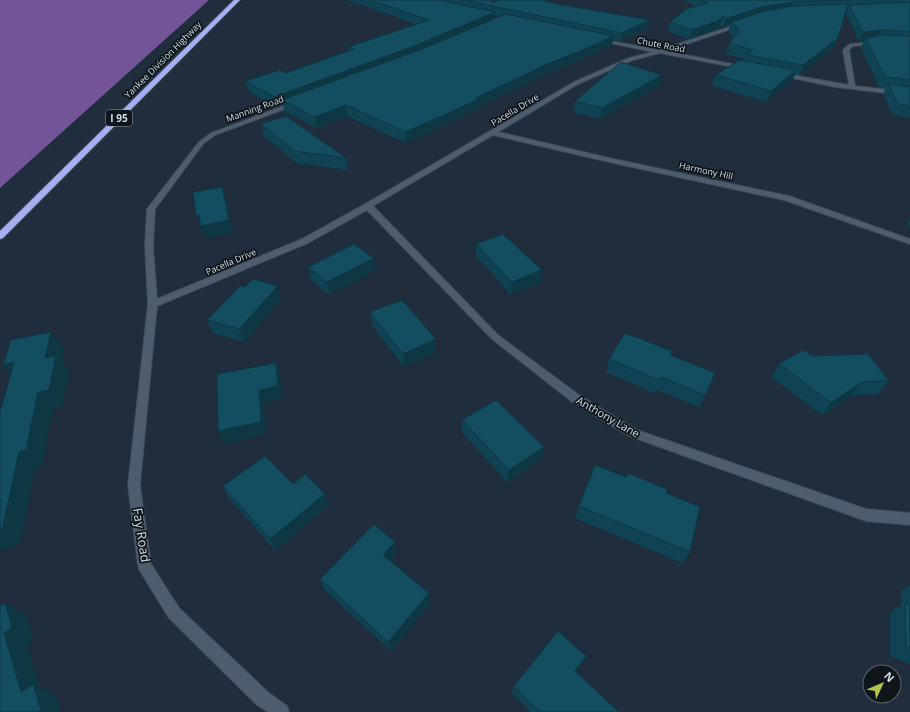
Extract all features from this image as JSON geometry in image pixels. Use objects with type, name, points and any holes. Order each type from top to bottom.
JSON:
[{"type":"highway","name":"Yankee Division Highway","points":[[0,236],[237,0]]},
{"type":"street","name":"Pacella Drive","points":[[153,304],[305,241],[494,133],[576,83],[632,58],[674,48],[745,23]]},
{"type":"street","name":"Chute Road","points":[[596,39],[746,69]]},
{"type":"street","points":[[852,87],[846,50],[852,45],[881,43]]},
{"type":"street","points":[[776,74],[852,87],[910,94]]},
{"type":"street","name":"Manning Road","points":[[153,304],[149,246],[151,209],[201,143],[207,138],[213,134],[300,101]]},
{"type":"street","name":"Harmony Hill","points":[[494,133],[609,160],[786,198],[910,242]]},
{"type":"street","name":"Anthony Lane","points":[[368,206],[495,336],[575,398],[633,433],[866,515],[910,519]]},
{"type":"street","name":"Fay Road","points":[[153,304],[134,485],[145,566],[174,613],[263,699],[281,712]]},
{"type":"shaded area","points":[[0,0],[209,0],[0,188]]},
{"type":"building","points":[[370,0],[439,0],[495,12],[417,45],[274,97],[245,81],[280,70],[286,73],[354,49],[348,47],[429,20]]},
{"type":"building","points":[[463,0],[492,0],[492,3],[499,0],[542,0],[557,4],[650,20],[622,33]]},
{"type":"building","points":[[702,0],[850,0],[793,2],[761,7],[726,19],[723,16],[718,21],[692,30],[670,22],[686,9],[708,3]]},
{"type":"building","points":[[910,2],[910,32],[881,30],[863,32],[849,5]]},
{"type":"building","points":[[848,4],[838,38],[803,65],[747,55],[753,50],[729,43],[740,30],[731,22],[764,11],[794,6]]},
{"type":"building","points":[[506,14],[614,36],[547,64],[476,98],[479,99],[406,132],[346,105],[315,117],[282,100],[422,49]]},
{"type":"building","points":[[883,35],[910,36],[910,80],[885,77],[866,38]]},
{"type":"building","points":[[739,60],[796,70],[771,91],[716,75]]},
{"type":"building","points":[[621,62],[662,75],[602,108],[575,101]]},
{"type":"building","points":[[888,84],[910,87],[910,106],[898,104]]},
{"type":"building","points":[[286,116],[346,158],[295,151],[261,124]]},
{"type":"building","points":[[222,187],[229,220],[201,226],[199,215],[196,215],[193,192]]},
{"type":"building","points":[[503,234],[542,270],[512,282],[476,244]]},
{"type":"building","points":[[354,244],[374,258],[327,282],[308,267]]},
{"type":"building","points":[[253,279],[278,286],[239,329],[207,320],[240,286],[245,287]]},
{"type":"building","points":[[402,300],[436,339],[403,354],[370,312]]},
{"type":"building","points":[[51,332],[45,358],[56,356],[49,390],[38,392],[26,450],[19,452],[2,530],[0,530],[0,412],[14,362],[3,365],[11,340]]},
{"type":"building","points":[[625,333],[672,351],[670,355],[715,373],[705,395],[661,377],[659,380],[609,359]]},
{"type":"building","points":[[803,350],[813,356],[868,354],[889,381],[862,382],[831,403],[779,364]]},
{"type":"building","points":[[276,363],[278,386],[259,390],[261,422],[218,431],[217,374]]},
{"type":"building","points":[[496,400],[544,447],[509,470],[462,420]]},
{"type":"building","points":[[265,456],[293,484],[305,474],[325,494],[270,539],[223,486]]},
{"type":"building","points":[[595,465],[626,477],[628,473],[667,489],[666,493],[700,507],[690,552],[579,506]]},
{"type":"building","points":[[374,524],[395,542],[383,555],[429,593],[388,642],[320,579]]},
{"type":"building","points":[[5,603],[12,628],[4,633],[21,692],[33,684],[41,710],[38,712],[0,712],[0,606]]},
{"type":"building","points":[[905,603],[910,605],[910,649],[906,647]]},
{"type":"building","points":[[558,631],[586,656],[575,671],[619,712],[540,712],[514,686]]}]
